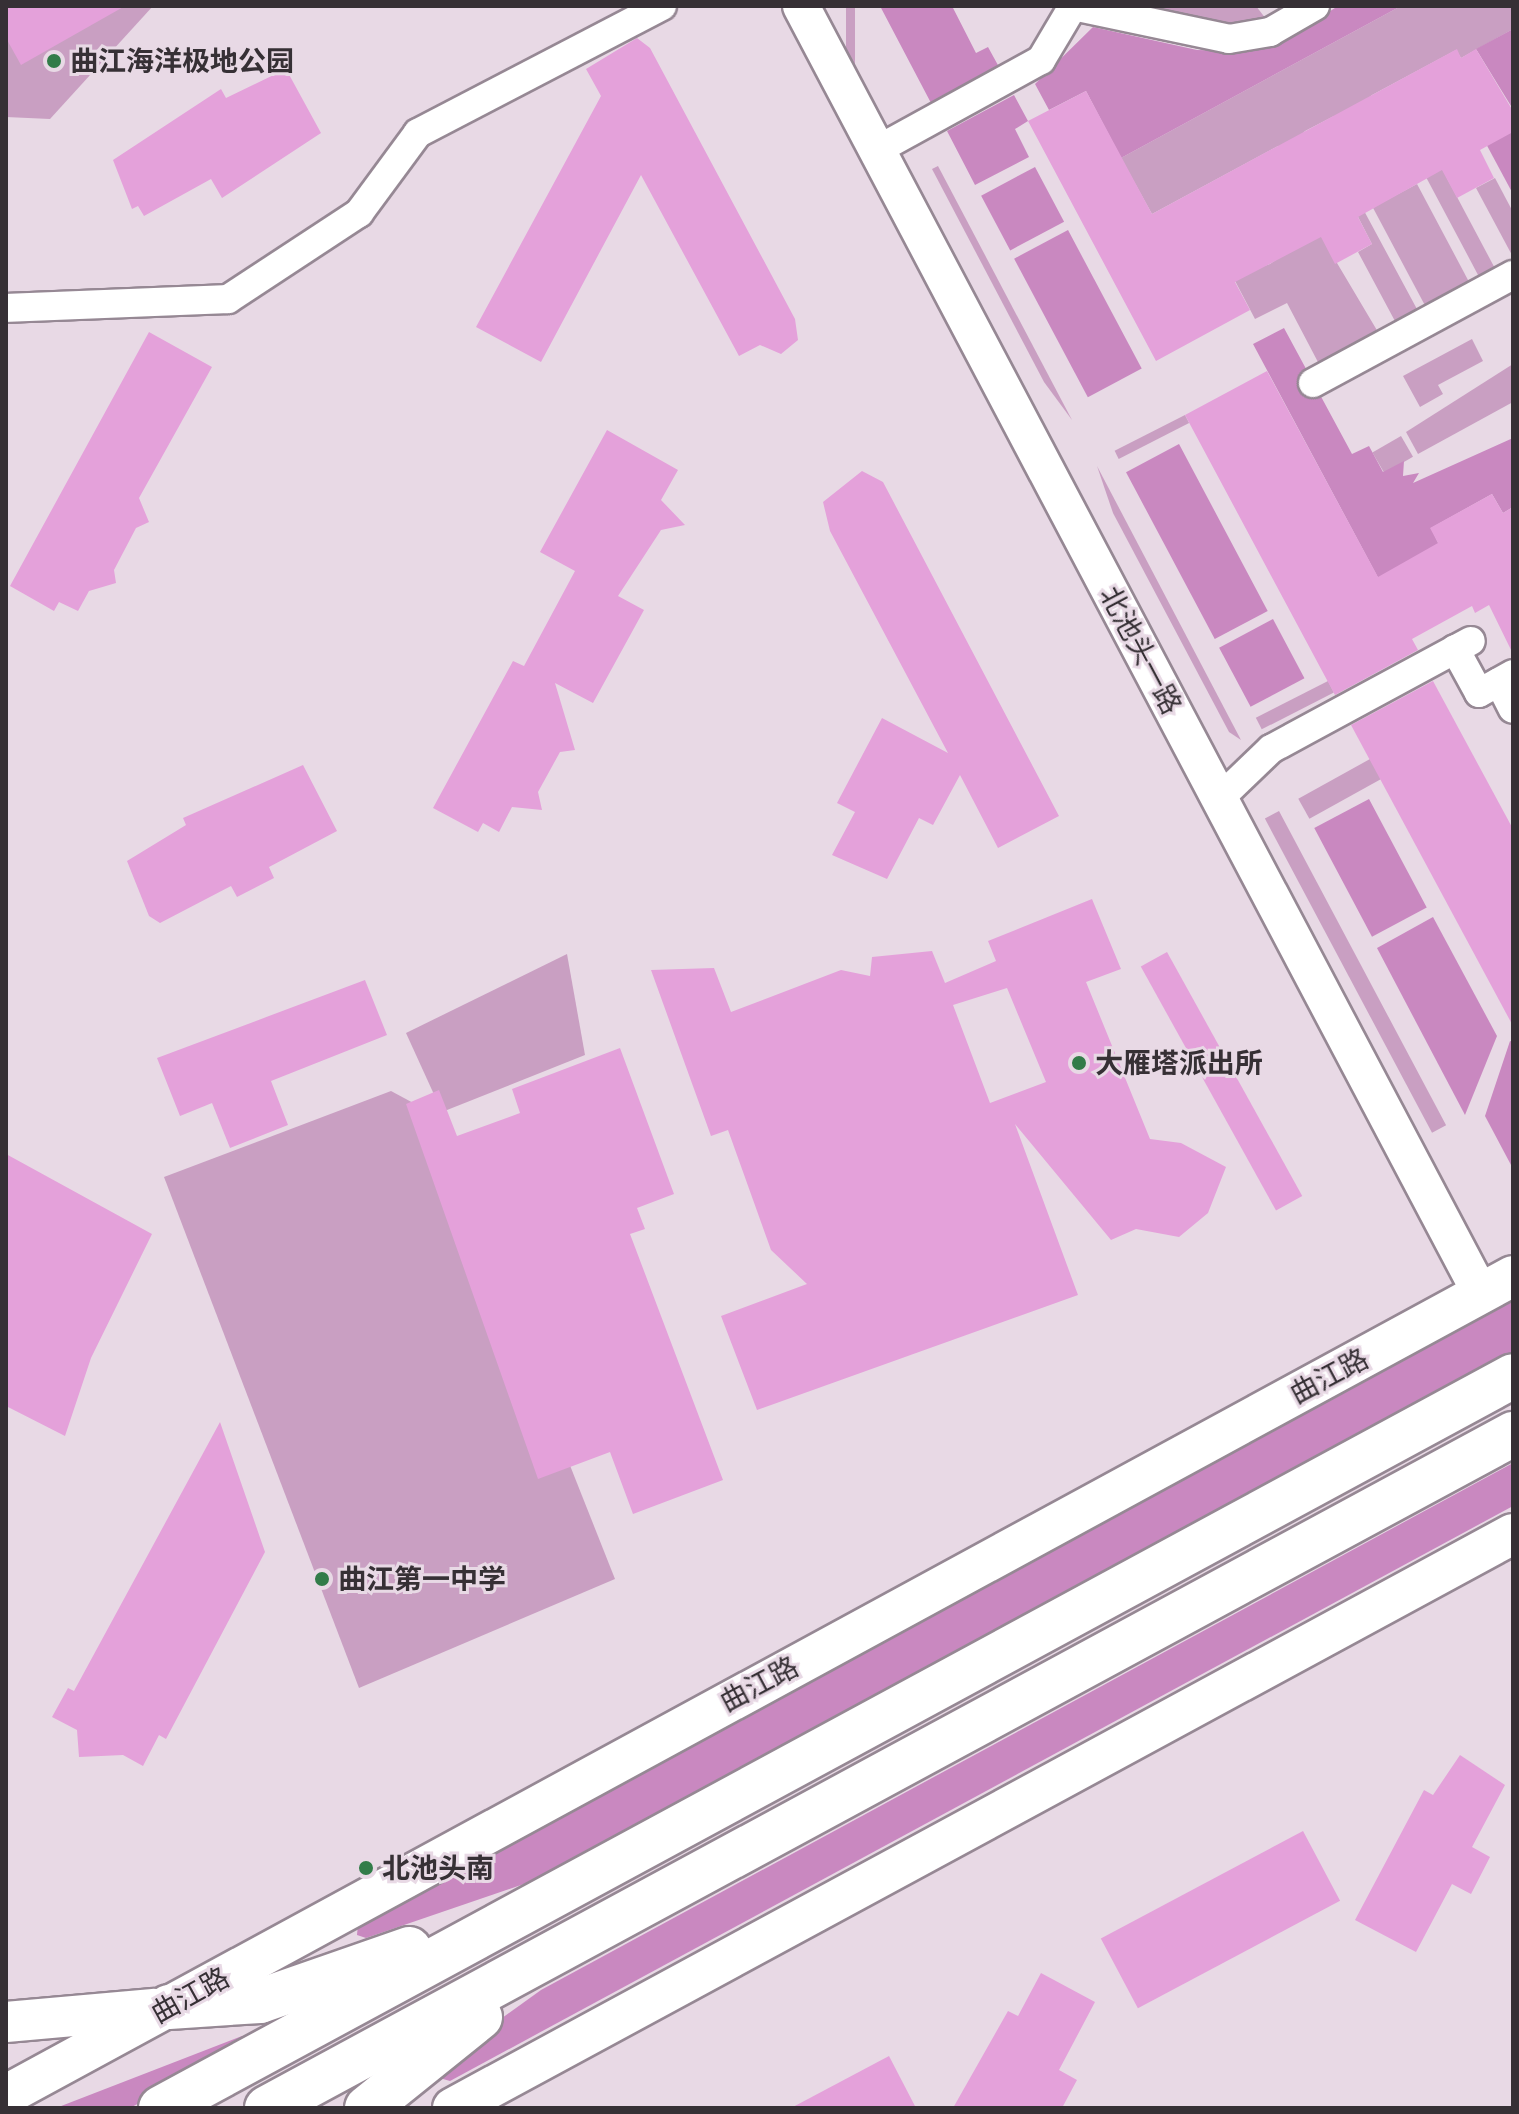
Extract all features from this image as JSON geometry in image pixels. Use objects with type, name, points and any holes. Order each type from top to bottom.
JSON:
[{"type":"highway","points":[[161,2108],[1513,1376]]},
{"type":"highway","points":[[267,2108],[1513,1434]]},
{"type":"highway","points":[[169,2007],[260,2001],[536,1905]]},
{"type":"highway","points":[[367,2108],[562,1951]]},
{"type":"main road","name":"曲江路","points":[[6,2095],[1497,1285]]},
{"type":"main road","points":[[453,2108],[1513,1534]]},
{"type":"main road","points":[[6,2022],[169,2007]]},
{"type":"street","points":[[6,308],[228,299],[359,213],[418,133],[662,6]]},
{"type":"street","name":"北池头一路","points":[[801,6],[1219,799],[1497,1285]]},
{"type":"street","points":[[877,150],[1041,60],[1073,6],[1229,39],[1270,32],[1315,6]]},
{"type":"street","points":[[1313,383],[1513,275]]},
{"type":"street","points":[[1219,799],[1271,749],[1463,645],[1479,693],[1506,678],[1513,709]]},
{"type":"shaded area","name":"曲江海洋极地公园","points":[[6,6],[153,6],[50,119],[6,117]]},
{"type":"shaded area","points":[[846,6],[855,6],[855,105],[846,105]]},
{"type":"shaded area","points":[[880,6],[952,6],[976,53],[988,47],[999,67],[931,103]]},
{"type":"shaded area","points":[[1123,6],[1256,6],[1266,19],[1224,25]]},
{"type":"shaded area","points":[[1338,6],[1401,6],[1121,158],[1086,91],[1049,110],[1035,84],[1093,27],[1197,50],[1241,51],[1284,41]]},
{"type":"shaded area","points":[[1401,6],[1513,6],[1513,29],[1461,58],[1456,50],[1372,95],[1339,123],[1334,116],[1305,131],[1283,153],[1278,146],[1152,214],[1121,158]]},
{"type":"shaded area","points":[[1513,29],[1513,127],[1511,106],[1476,49]]},
{"type":"shaded area","points":[[1014,95],[1028,121],[1015,129],[1029,157],[975,185],[947,131]]},
{"type":"shaded area","points":[[1513,132],[1513,194],[1484,140]]},
{"type":"shaded area","points":[[1440,165],[1495,269],[1480,278],[1424,173]]},
{"type":"shaded area","points":[[938,166],[1072,420],[1044,382],[932,169]]},
{"type":"shaded area","points":[[1035,167],[1064,222],[1010,250],[981,196]]},
{"type":"shaded area","points":[[1495,178],[1513,212],[1513,257],[1476,188]]},
{"type":"shaded area","points":[[1417,184],[1470,283],[1425,306],[1373,207]]},
{"type":"shaded area","points":[[1362,207],[1418,311],[1396,323],[1358,252],[1372,244],[1355,211]]},
{"type":"shaded area","points":[[1068,230],[1142,369],[1088,397],[1014,259]]},
{"type":"shaded area","points":[[1318,231],[1378,332],[1319,364],[1287,303],[1255,319],[1233,277],[1270,264]]},
{"type":"shaded area","points":[[1284,328],[1352,454],[1369,446],[1383,472],[1404,461],[1403,476],[1419,473],[1413,483],[1513,438],[1513,507],[1503,513],[1492,494],[1431,528],[1440,547],[1390,600],[1253,344]]},
{"type":"shaded area","points":[[1472,339],[1483,361],[1438,385],[1443,394],[1420,407],[1403,376]]},
{"type":"shaded area","points":[[1513,364],[1513,402],[1418,454],[1406,432]]},
{"type":"shaded area","points":[[1185,415],[1189,423],[1119,459],[1115,451]]},
{"type":"shaded area","points":[[1401,436],[1413,457],[1384,473],[1372,452]]},
{"type":"shaded area","points":[[1179,444],[1268,611],[1215,639],[1126,472]]},
{"type":"shaded area","points":[[1097,466],[1241,740],[1229,732],[1113,513]]},
{"type":"shaded area","points":[[1273,619],[1304,678],[1251,707],[1219,648]]},
{"type":"shaded area","points":[[1328,681],[1334,693],[1262,729],[1256,718]]},
{"type":"shaded area","points":[[1370,759],[1381,779],[1309,819],[1298,799]]},
{"type":"shaded area","points":[[1369,799],[1427,908],[1372,937],[1314,828]]},
{"type":"shaded area","points":[[1279,811],[1446,1125],[1432,1133],[1265,819]]},
{"type":"shaded area","points":[[1433,917],[1497,1036],[1465,1115],[1377,948]]},
{"type":"shaded area","points":[[567,954],[585,1055],[442,1112],[406,1033]]},
{"type":"shaded area","points":[[1510,1041],[1513,1042],[1511,1165],[1485,1116]]},
{"type":"shaded area","points":[[391,1091],[430,1112],[615,1579],[359,1688],[164,1177]]},
{"type":"shaded area","points":[[1513,1298],[1513,1354],[550,1875],[366,1938],[357,1935],[358,1924]]},
{"type":"shaded area","points":[[1513,1463],[1513,1506],[450,2081],[436,2077],[438,2064],[541,1990]]},
{"type":"shaded area","points":[[242,2036],[245,2046],[130,2108],[56,2108]]},
{"type":"building","points":[[6,6],[125,6],[21,65],[6,38]]},
{"type":"building","points":[[637,38],[650,48],[795,319],[798,340],[781,354],[760,345],[739,356],[641,175],[541,362],[476,327],[601,96],[586,69]]},
{"type":"building","points":[[1457,49],[1461,58],[1476,49],[1513,111],[1513,132],[1480,150],[1494,178],[1457,198],[1442,170],[1358,217],[1372,244],[1335,264],[1321,237],[1235,282],[1250,310],[1156,361],[1028,121],[1086,91],[1152,214]]},
{"type":"building","points":[[286,69],[321,133],[222,198],[211,179],[144,216],[138,206],[132,209],[113,160],[221,89],[226,98]]},
{"type":"building","points":[[149,332],[212,367],[139,498],[149,522],[136,528],[114,570],[116,583],[89,591],[78,611],[59,602],[54,611],[10,586]]},
{"type":"building","points":[[1267,371],[1378,577],[1438,543],[1430,528],[1492,494],[1503,513],[1513,507],[1513,654],[1489,605],[1475,613],[1472,606],[1412,639],[1418,650],[1335,695],[1185,415]]},
{"type":"building","points":[[607,430],[678,470],[661,500],[685,525],[661,530],[618,596],[644,610],[593,703],[555,683],[575,750],[560,752],[538,792],[542,810],[512,807],[499,832],[483,823],[478,832],[433,808],[513,661],[524,666],[575,571],[540,552]]},
{"type":"building","points":[[862,471],[883,482],[1059,816],[998,848],[960,775],[933,825],[919,818],[887,879],[832,855],[855,812],[837,803],[882,718],[948,753],[830,531],[823,502]]},
{"type":"building","points":[[1433,681],[1513,829],[1513,1026],[1351,725]]},
{"type":"building","points":[[303,765],[337,831],[269,867],[274,878],[237,897],[231,886],[160,923],[149,916],[127,861],[186,825],[183,818]]},
{"type":"building","points":[[1092,899],[1121,969],[1086,982],[1150,1139],[1181,1143],[1226,1167],[1208,1213],[1179,1237],[1136,1229],[1111,1240],[1015,1124],[1078,1295],[757,1410],[721,1316],[807,1284],[771,1250],[728,1130],[711,1136],[651,970],[714,968],[731,1012],[841,970],[870,976],[872,957],[932,951],[945,983],[996,961],[988,941]],"holes":[[[1007,988],[1046,1082],[990,1103],[953,1005]]]},
{"type":"building","points":[[1167,952],[1302,1196],[1276,1211],[1141,967]]},
{"type":"building","points":[[365,980],[387,1035],[271,1081],[288,1125],[230,1148],[212,1103],[180,1116],[157,1058]]},
{"type":"building","points":[[620,1048],[674,1194],[637,1208],[645,1229],[630,1234],[723,1480],[633,1514],[610,1452],[538,1479],[406,1104],[439,1090],[457,1136],[520,1113],[512,1089]]},
{"type":"building","points":[[6,1154],[152,1234],[91,1358],[65,1436],[6,1406]]},
{"type":"building","points":[[220,1422],[265,1552],[166,1739],[159,1735],[143,1766],[123,1755],[79,1757],[77,1730],[52,1717],[68,1688],[74,1691]]},
{"type":"building","points":[[1460,1755],[1505,1785],[1472,1847],[1490,1857],[1471,1894],[1452,1884],[1416,1952],[1355,1920],[1424,1790],[1433,1795]]},
{"type":"building","points":[[1303,1831],[1340,1901],[1138,2008],[1101,1939]]},
{"type":"building","points":[[1041,1973],[1095,2002],[1059,2070],[1077,2080],[1062,2108],[953,2108],[1008,2011],[1018,2016]]},
{"type":"building","points":[[889,2056],[916,2108],[791,2108]]},
{"type":"place","name":"曲江海洋极地公园","points":[[54,61]]},
{"type":"place","name":"大雁塔派出所","points":[[1079,1063]]},
{"type":"place","name":"曲江第一中学","points":[[322,1579]]},
{"type":"place","name":"北池头南","points":[[366,1868]]}]
